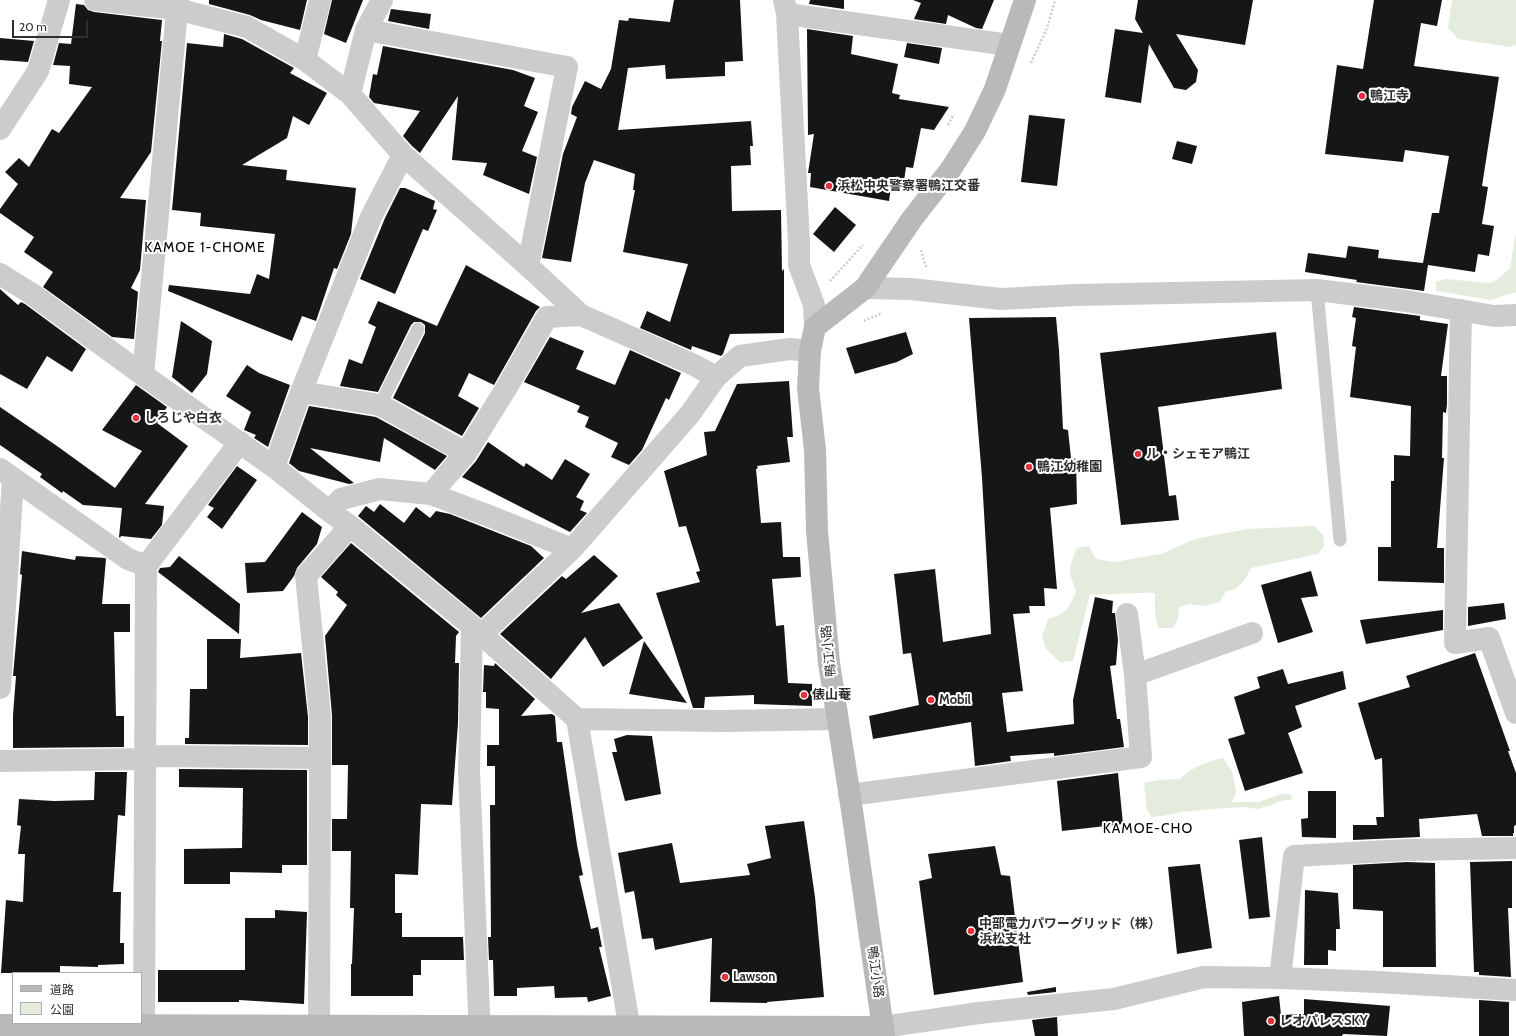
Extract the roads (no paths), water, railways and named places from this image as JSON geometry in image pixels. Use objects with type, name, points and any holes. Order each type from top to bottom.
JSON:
[{"type":"street","points":[[0,129],[38,71],[59,0]]},
{"type":"street","points":[[95,0],[177,5],[247,27],[305,60],[350,94],[403,155],[581,315],[716,377]]},
{"type":"street","points":[[305,60],[320,0]]},
{"type":"street","points":[[350,94],[366,30],[382,0]]},
{"type":"street","points":[[815,327],[865,288],[912,220],[950,169],[975,131],[995,89],[1025,0]]},
{"type":"street","points":[[143,375],[177,5]]},
{"type":"street","points":[[815,327],[814,305],[799,265],[786,7],[1009,45]]},
{"type":"street","points":[[366,30],[567,66],[528,266]]},
{"type":"street","points":[[274,467],[301,392],[371,217],[403,155]]},
{"type":"street","points":[[0,274],[38,299],[274,467],[329,512],[350,526],[477,630],[577,719],[630,1031]]},
{"type":"street","points":[[865,288],[911,289],[1001,299],[1076,295],[1317,290],[1406,301],[1494,316],[1516,315]]},
{"type":"street","points":[[1462,310],[1455,643],[1489,638],[1516,713]]},
{"type":"street","points":[[431,494],[466,453],[507,387],[547,317],[581,315]]},
{"type":"street","name":"鴨江小路","points":[[815,327],[810,351],[808,388],[815,450],[817,531],[829,663],[884,1031]]},
{"type":"street","points":[[480,1031],[468,771],[477,630],[572,549],[690,414],[716,377],[740,356],[790,349],[810,351]]},
{"type":"street","points":[[301,392],[380,405],[466,453]]},
{"type":"street","points":[[144,1031],[146,566],[240,442]]},
{"type":"street","points":[[7,473],[128,559],[146,566]]},
{"type":"street","points":[[0,688],[7,473]]},
{"type":"street","points":[[329,512],[341,499],[380,489],[431,494],[492,516],[572,549]]},
{"type":"street","points":[[319,1031],[320,716],[306,576],[350,526]]},
{"type":"street","points":[[849,796],[1141,757],[1135,674],[1127,614]]},
{"type":"street","points":[[1135,674],[1252,633]]},
{"type":"street","points":[[577,719],[724,721],[838,719]]},
{"type":"street","points":[[0,761],[145,759],[154,756],[320,758]]},
{"type":"street","points":[[1280,978],[1294,856],[1407,850],[1516,848]]},
{"type":"street","points":[[0,1025],[144,1031],[884,1031],[979,1013],[1114,999],[1204,977],[1378,982],[1516,990]]},
{"type":"lane","points":[[1317,290],[1340,540]]},
{"type":"lane","points":[[380,405],[418,330]]},
{"type":"place","name":"鴨江寺","points":[[1362,96]]},
{"type":"place","name":"浜松中央警察署鴨江交番","points":[[829,186]]},
{"type":"place","name":"しろじや白衣","points":[[136,418]]},
{"type":"place","name":"ル・シェモア鴨江","points":[[1138,454]]},
{"type":"place","name":"鴨江幼稚園","points":[[1029,467]]},
{"type":"place","name":"俵山菴","points":[[804,695]]},
{"type":"place","name":"Mobil","points":[[931,700]]},
{"type":"place","name":"中部電力パワーグリッド（株） 浜松支社","points":[[971,931]]},
{"type":"place","name":"Lawson","points":[[725,977]]},
{"type":"place","name":"レオパレスSKY","points":[[1271,1021]]},
{"type":"district","name":"KAMOE 1-CHOME","points":[[205,248]]},
{"type":"district","name":"KAMOE-CHO","points":[[1148,829]]}]
